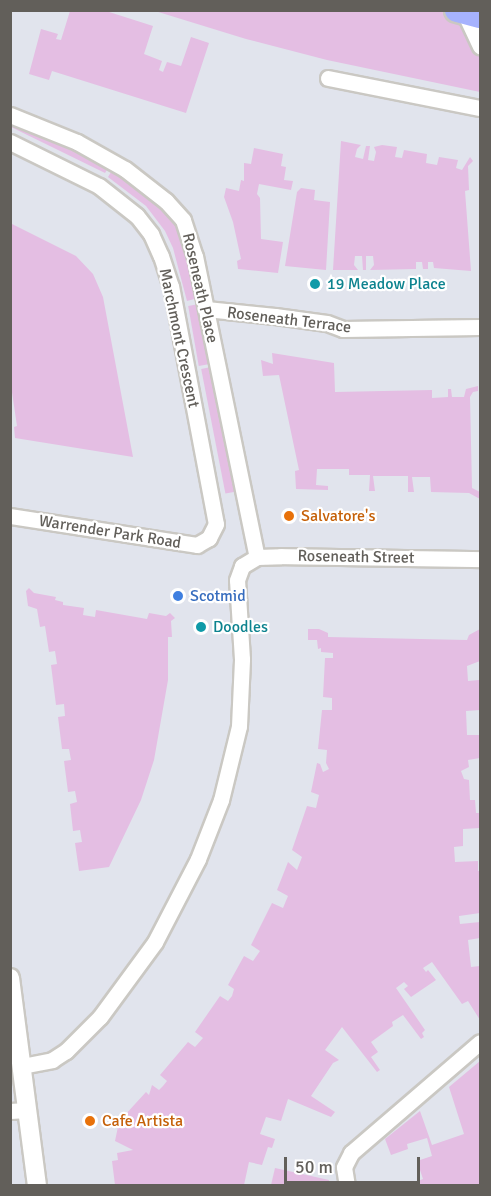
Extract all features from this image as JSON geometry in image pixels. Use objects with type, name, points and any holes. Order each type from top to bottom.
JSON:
[{"type":"street","points":[[467,13],[480,47]]},
{"type":"street","points":[[328,78],[480,108]]},
{"type":"street","name":"Roseneath Place","points":[[10,115],[77,142],[136,176],[166,201],[187,228],[257,557]]},
{"type":"street","name":"Marchmont Crescent","points":[[10,142],[99,186],[119,200],[144,224],[156,245],[171,286],[216,519],[214,529],[208,538]]},
{"type":"street","name":"Roseneath Terrace","points":[[206,309],[327,323],[343,329],[480,327]]},
{"type":"street","name":"Warrender Park Road","points":[[10,516],[182,544],[197,545],[208,538]]},
{"type":"street","points":[[22,1066],[52,1060],[66,1051],[100,1017],[155,942],[198,859],[221,800],[239,726],[242,659],[237,573],[247,561],[257,557]]},
{"type":"street","name":"Roseneath Street","points":[[257,557],[480,560]]},
{"type":"street","points":[[10,978],[22,1066],[19,1110],[37,1185]]},
{"type":"street","points":[[347,1185],[344,1167],[351,1153],[480,1042]]},
{"type":"shaded area","points":[[70,11],[106,11],[153,26],[144,54],[162,61],[159,70],[163,72],[167,62],[181,66],[191,37],[209,43],[186,113],[52,71],[49,80],[29,74],[41,29],[58,34],[56,39],[61,40]]},
{"type":"shaded area","points":[[155,11],[480,11],[480,92],[327,60],[246,39]]},
{"type":"shaded area","points":[[10,121],[76,148],[110,165],[105,173],[11,127]]},
{"type":"shaded area","points":[[341,141],[361,145],[355,157],[363,159],[366,146],[370,146],[368,160],[374,161],[376,152],[374,147],[382,145],[397,147],[395,157],[402,158],[404,150],[427,154],[426,163],[437,165],[439,157],[458,160],[456,168],[462,170],[470,157],[473,161],[468,166],[469,190],[465,191],[471,271],[434,268],[433,262],[428,262],[428,269],[423,269],[422,262],[416,262],[416,269],[370,270],[374,265],[373,256],[366,256],[366,270],[363,270],[362,256],[355,256],[354,265],[358,270],[333,270]]},
{"type":"shaded area","points":[[254,148],[283,154],[281,166],[286,167],[284,180],[293,181],[291,190],[259,184],[257,194],[260,198],[261,239],[283,242],[278,273],[238,269],[237,261],[241,259],[233,222],[224,197],[226,188],[239,191],[241,180],[244,181],[244,163],[251,164]]},
{"type":"shaded area","points":[[114,167],[164,206],[182,231],[198,298],[187,301],[173,248],[165,231],[146,206],[108,177]]},
{"type":"shaded area","points":[[301,188],[315,190],[314,200],[330,202],[326,270],[285,266],[297,192]]},
{"type":"shaded area","points":[[10,223],[76,256],[93,274],[103,297],[133,457],[15,438],[14,427],[17,426],[10,379]]},
{"type":"shaded area","points":[[199,304],[210,364],[199,366],[188,306]]},
{"type":"shaded area","points":[[272,353],[334,363],[335,392],[432,390],[432,398],[448,397],[448,389],[451,389],[452,397],[464,397],[466,389],[478,386],[478,391],[473,392],[470,397],[472,488],[480,492],[480,499],[469,493],[431,492],[430,477],[412,477],[414,492],[408,492],[408,476],[373,476],[375,491],[369,491],[370,475],[349,475],[349,469],[317,469],[316,485],[328,486],[328,490],[296,489],[295,471],[299,470],[279,375],[263,376],[261,360],[273,364]]},
{"type":"shaded area","points":[[211,367],[235,492],[225,494],[201,369]]},
{"type":"shaded area","points":[[29,588],[34,593],[56,597],[55,600],[63,602],[63,605],[84,608],[83,615],[95,617],[96,610],[147,619],[149,613],[166,616],[170,613],[175,618],[171,621],[172,637],[168,637],[168,680],[154,760],[141,800],[109,867],[79,871],[75,843],[82,842],[80,830],[73,831],[70,804],[77,802],[75,791],[68,792],[64,761],[71,760],[69,749],[62,749],[58,717],[65,716],[64,704],[56,705],[51,665],[57,664],[55,651],[49,652],[45,626],[40,627],[37,609],[28,606],[26,591]]},
{"type":"shaded area","points":[[308,629],[319,629],[328,633],[328,637],[467,640],[469,635],[480,629],[480,661],[467,666],[468,681],[479,680],[480,710],[466,711],[467,735],[480,735],[480,758],[468,760],[469,767],[461,771],[464,779],[469,780],[470,800],[475,800],[476,813],[480,813],[480,828],[463,829],[463,846],[454,847],[455,862],[478,861],[478,871],[480,871],[480,913],[459,916],[460,924],[480,922],[480,938],[468,940],[471,967],[480,966],[480,1020],[468,1001],[462,1004],[432,962],[423,968],[426,972],[428,970],[436,980],[411,997],[404,989],[408,986],[404,982],[396,988],[425,1030],[422,1033],[424,1037],[421,1039],[403,1015],[392,1022],[393,1026],[371,1042],[378,1052],[371,1057],[380,1070],[377,1072],[342,1027],[325,1050],[339,1060],[333,1063],[311,1096],[335,1112],[331,1117],[288,1099],[281,1121],[266,1117],[260,1134],[275,1139],[272,1148],[268,1147],[262,1165],[249,1162],[244,1185],[115,1185],[112,1161],[118,1160],[117,1153],[133,1150],[115,1141],[119,1122],[126,1128],[130,1123],[124,1116],[146,1092],[149,1095],[152,1085],[159,1090],[163,1086],[167,1081],[160,1075],[188,1042],[195,1047],[203,1038],[195,1032],[220,996],[228,1001],[232,996],[234,989],[228,985],[244,956],[253,961],[260,951],[251,945],[272,903],[283,908],[288,896],[277,890],[288,862],[297,870],[302,857],[292,850],[307,806],[316,808],[319,795],[311,792],[317,763],[320,764],[323,772],[329,769],[326,763],[327,750],[318,749],[322,710],[332,710],[332,698],[323,697],[325,658],[333,658],[333,653],[321,652],[321,648],[318,649],[317,640],[308,640]]},
{"type":"shaded area","points":[[480,1061],[480,1185],[408,1185],[423,1179],[417,1161],[432,1156],[427,1138],[407,1144],[408,1149],[391,1155],[385,1139],[420,1111],[432,1145],[464,1134],[449,1087]]},
{"type":"shaded area","points":[[275,1168],[329,1180],[328,1185],[271,1185]]},
{"type":"place","name":"19 Meadow Place","points":[[315,284]]},
{"type":"place","name":"Salvatore's","points":[[289,516]]},
{"type":"place","name":"Scotmid","points":[[178,596]]},
{"type":"place","name":"Doodles","points":[[201,627]]},
{"type":"place","name":"Cafe Artista","points":[[90,1121]]}]
